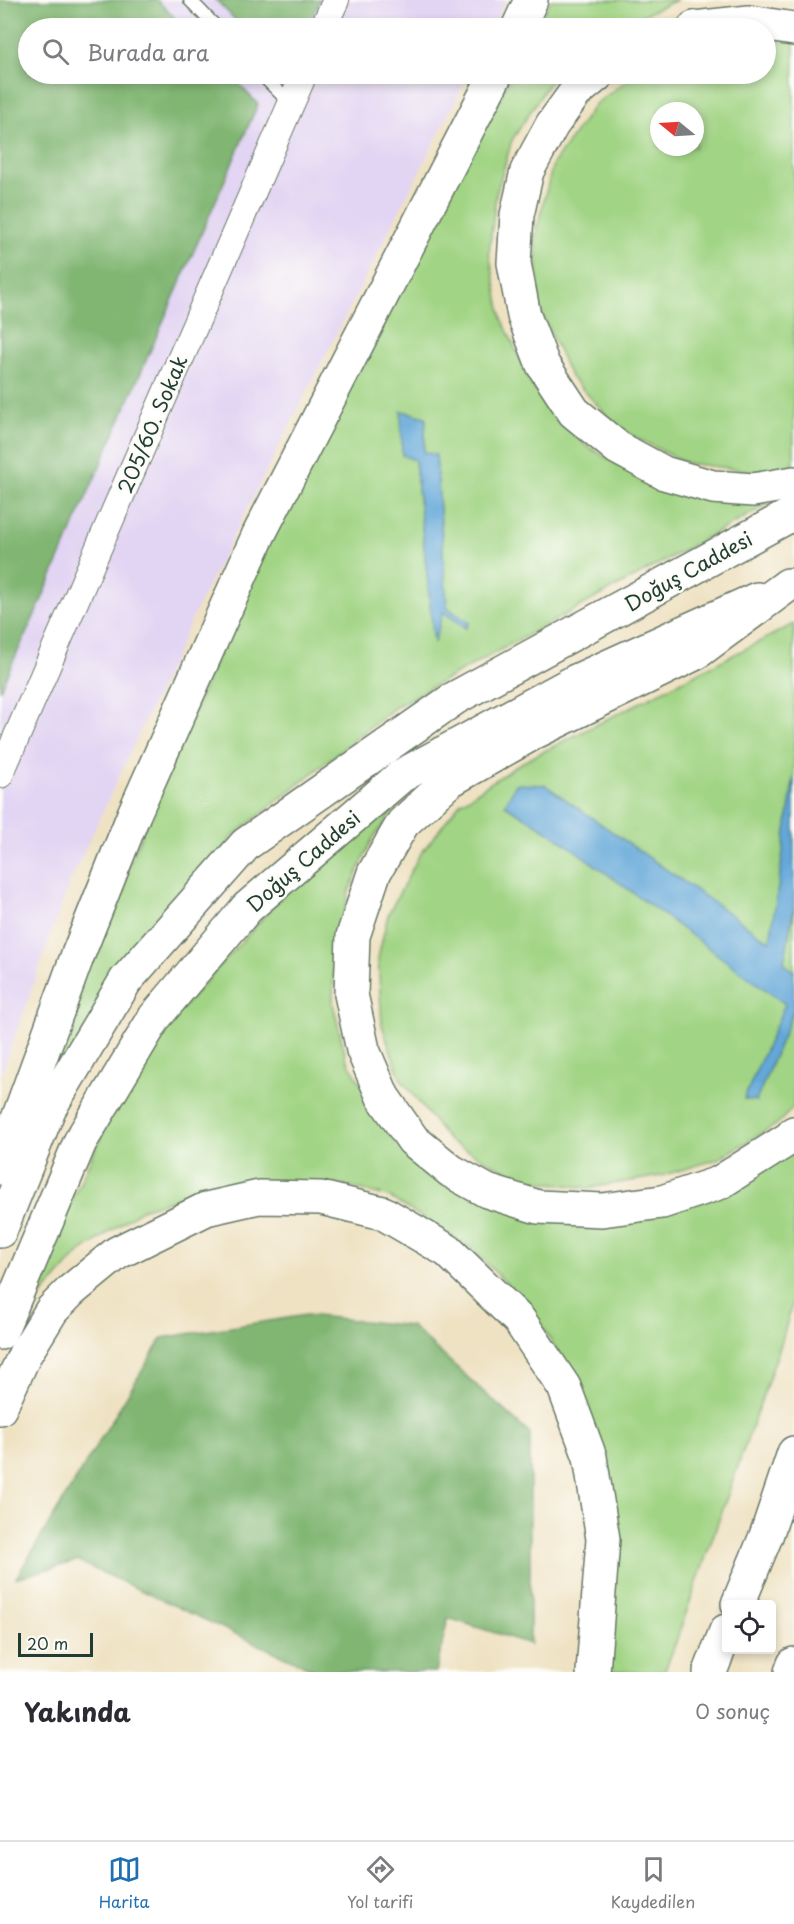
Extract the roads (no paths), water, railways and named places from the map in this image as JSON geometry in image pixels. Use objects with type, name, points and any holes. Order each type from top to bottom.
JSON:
[{"type":"main road","points":[[523,18],[531,0]]},
{"type":"main road","points":[[776,26],[794,29]]},
{"type":"main road","points":[[0,1168],[77,957],[134,814],[250,555],[491,84]]},
{"type":"main road","points":[[586,84],[575,93],[552,125],[527,171],[517,215],[514,262],[524,316],[543,365],[574,412],[618,448],[664,473],[713,487],[753,490],[794,483]]},
{"type":"main road","name":"Doğuş Caddesi","points":[[0,1231],[49,1110],[126,980],[246,844],[454,698],[794,513]]},
{"type":"main road","points":[[791,584],[696,653],[536,732],[449,781],[403,824],[374,873],[353,936],[351,994],[363,1050],[382,1097],[413,1140],[451,1171],[487,1191],[538,1207],[602,1210],[662,1202],[719,1183],[790,1138],[794,1133]]},
{"type":"main road","name":"Doğuş Caddesi","points":[[0,1333],[80,1142],[155,1017],[247,908],[400,776],[576,681],[791,584]]},
{"type":"main road","points":[[0,1408],[25,1354],[52,1310],[72,1290],[117,1253],[206,1209],[259,1197],[321,1198],[383,1213],[448,1251],[519,1320],[564,1387],[590,1457],[603,1539],[593,1672]]},
{"type":"main road","points":[[740,1600],[766,1536],[794,1453]]},
{"type":"main road","points":[[710,1672],[722,1641]]},
{"type":"main road","points":[[791,1672],[794,1664]]},
{"type":"street","points":[[328,18],[336,0]]},
{"type":"street","name":"205/60. Sokak","points":[[0,775],[300,84]]},
{"type":"lane","points":[[189,0],[207,18]]},
{"type":"lane","points":[[271,84],[291,104]]},
{"type":"water","points":[[401,411],[426,417],[424,452],[436,455],[447,607],[469,623],[466,628],[443,612],[434,643],[415,460],[402,455]]},
{"type":"water","points":[[794,776],[794,906],[784,963],[794,972],[794,1009],[756,1101],[744,1099],[785,1004],[554,835],[505,805],[516,784],[545,785],[770,942]]}]
